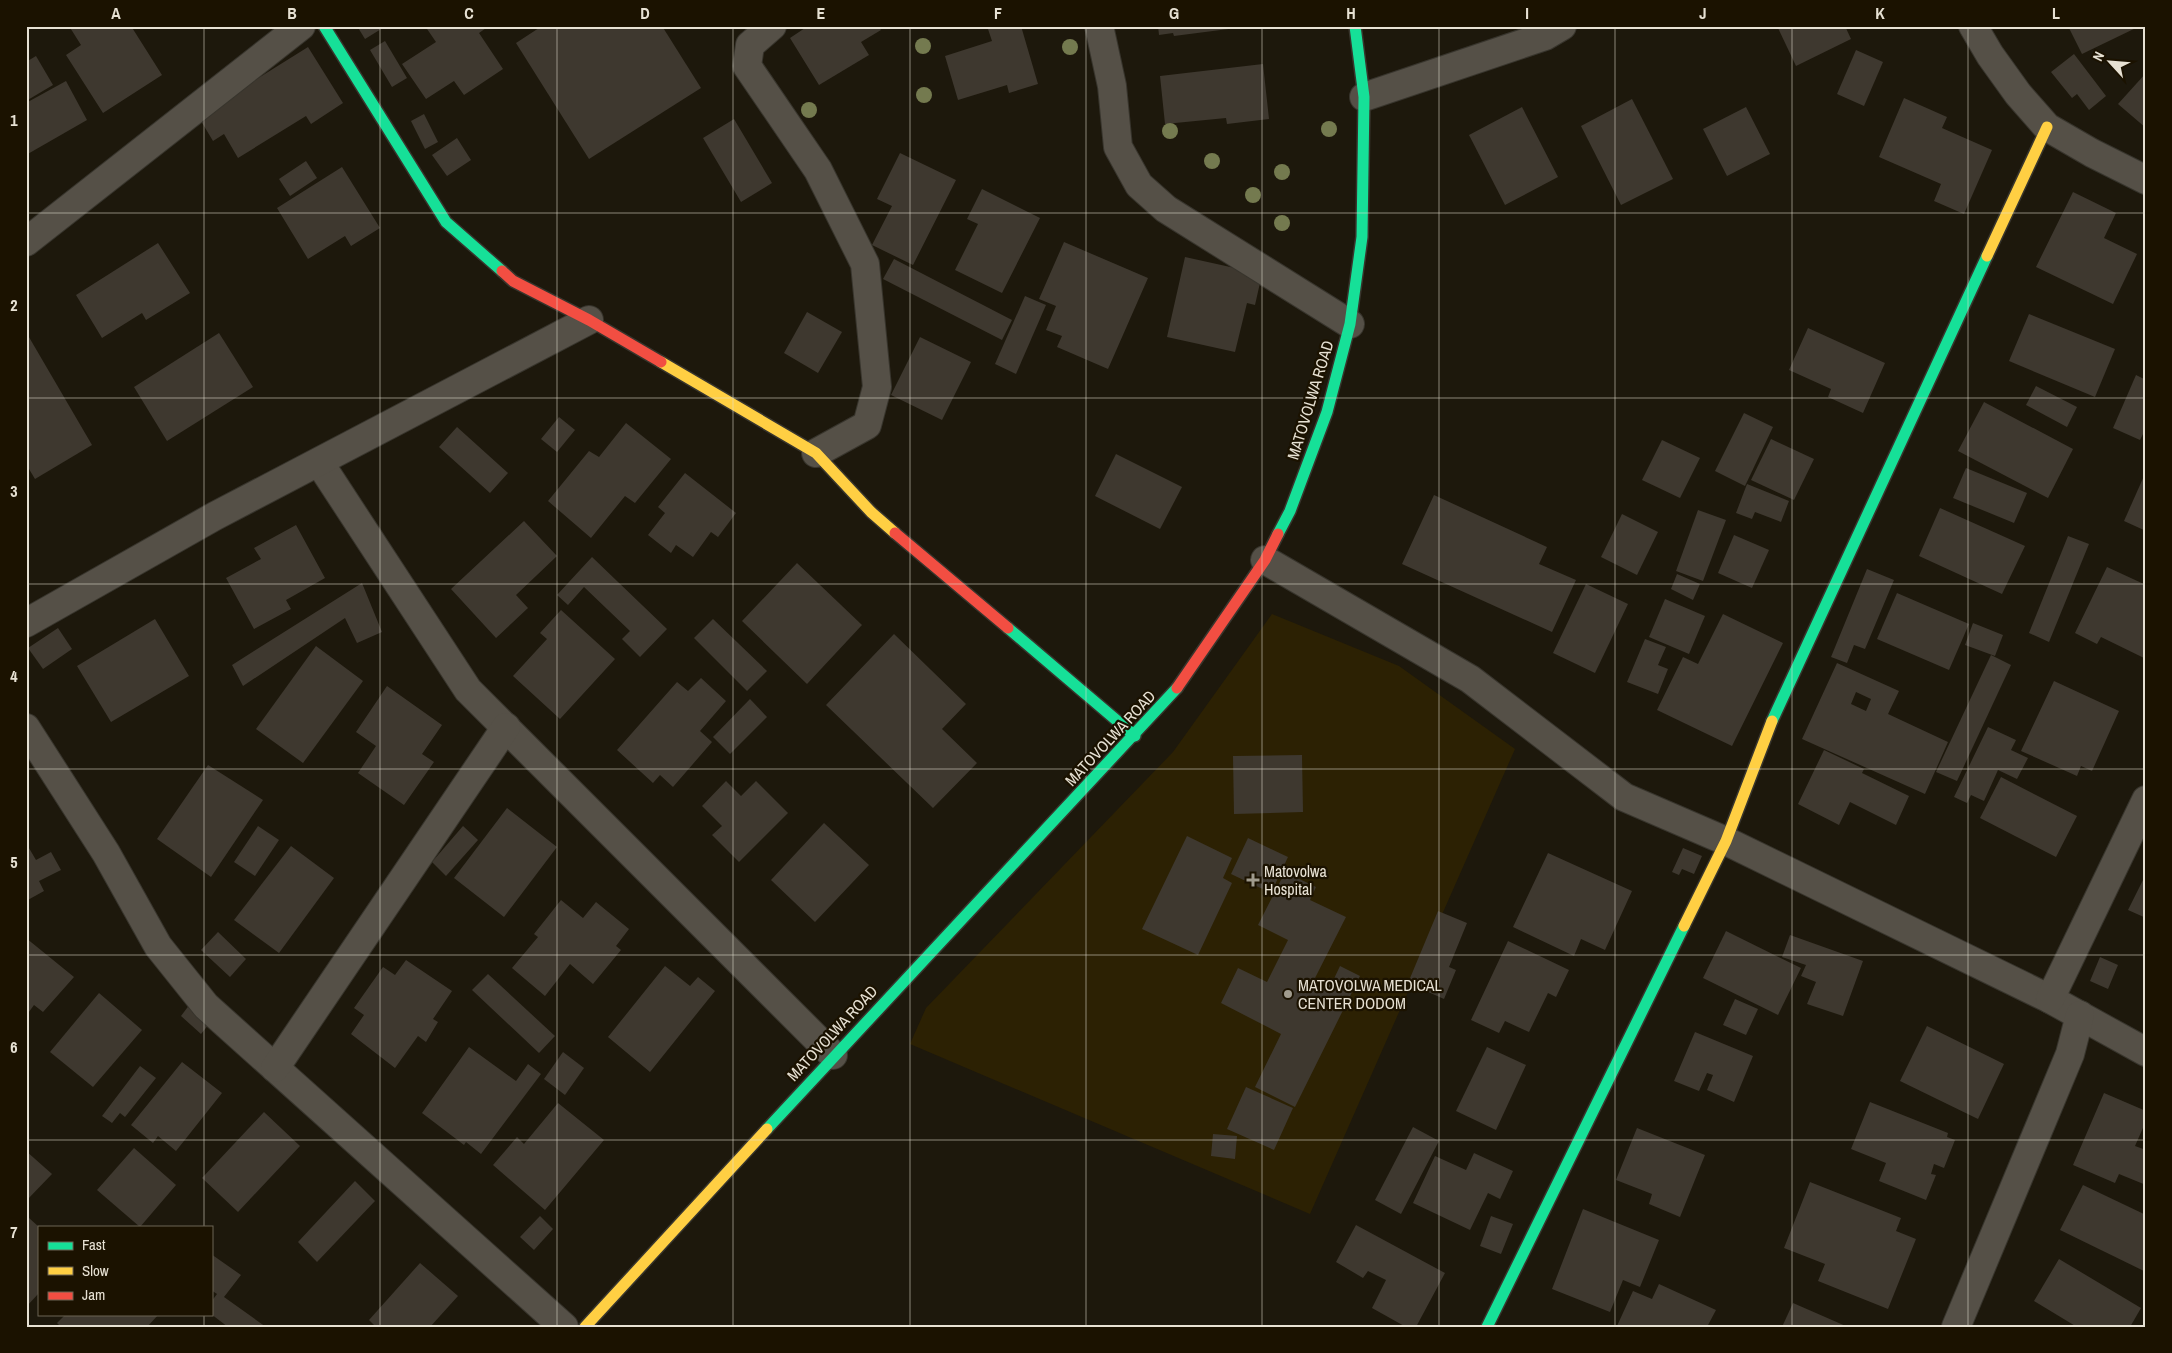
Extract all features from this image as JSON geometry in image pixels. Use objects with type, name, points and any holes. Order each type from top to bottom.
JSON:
[{"type":"street","points":[[26,242],[300,26]]},
{"type":"street","points":[[324,26],[446,222],[513,281],[589,320],[816,453],[871,512],[1135,736]]},
{"type":"street","points":[[772,26],[750,45],[747,66],[818,170],[865,264],[875,351],[877,387],[867,425],[816,453]]},
{"type":"street","points":[[1099,26],[1112,86],[1118,148],[1139,185],[1166,209],[1350,324]]},
{"type":"street","name":"MATOVOLWA ROAD","points":[[584,1327],[833,1055],[1172,696],[1265,560],[1290,511],[1327,412],[1350,324],[1362,238],[1364,97],[1355,26]]},
{"type":"street","points":[[1364,97],[1545,36],[1562,26]]},
{"type":"street","points":[[1973,26],[1990,55],[2018,94],[2047,127],[2092,154],[2146,180]]},
{"type":"street","points":[[1487,1327],[1726,841],[1771,724],[2047,127]]},
{"type":"street","points":[[26,623],[215,516],[589,320]]},
{"type":"street","points":[[319,462],[468,690],[833,1055]]},
{"type":"street","points":[[1265,560],[1470,679],[1624,797],[1726,841],[2050,999],[2146,1052]]},
{"type":"street","points":[[275,1068],[506,727]]},
{"type":"street","points":[[26,728],[106,853],[158,946],[206,1006],[564,1327]]},
{"type":"street","points":[[2050,999],[2146,800]]},
{"type":"street","points":[[1956,1327],[2070,1054],[2080,1016]]},
{"type":"shaded area","name":"Matovolwa Hospital","points":[[1272,614],[1399,666],[1515,749],[1310,1214],[910,1044],[926,1008],[1173,752]]},
{"type":"building","points":[[69,26],[131,26],[162,75],[103,113],[66,55],[81,45]]},
{"type":"building","points":[[357,26],[386,26],[365,39]]},
{"type":"building","points":[[425,26],[489,26],[479,33],[503,69],[464,95],[454,81],[426,99],[402,64],[436,42]]},
{"type":"building","points":[[542,26],[662,26],[701,88],[589,159],[516,43]]},
{"type":"building","points":[[808,26],[878,26],[881,30],[861,42],[869,55],[819,85],[790,38]]},
{"type":"building","points":[[996,26],[1021,26],[1038,84],[1009,93],[1007,85],[958,100],[945,56],[992,41],[988,29]]},
{"type":"building","points":[[1158,26],[1244,27],[1174,36],[1173,33],[1159,35]]},
{"type":"building","points":[[1777,26],[1845,26],[1851,39],[1796,66]]},
{"type":"building","points":[[2068,26],[2140,26],[2082,54]]},
{"type":"building","points":[[385,41],[407,78],[392,87],[370,50]]},
{"type":"building","points":[[308,47],[343,103],[311,124],[306,116],[238,158],[224,134],[213,141],[198,116]]},
{"type":"building","points":[[1856,50],[1883,62],[1864,106],[1837,94]]},
{"type":"building","points":[[2074,54],[2106,96],[2089,110],[2077,94],[2072,98],[2051,72]]},
{"type":"building","points":[[36,56],[53,85],[26,101],[26,62]]},
{"type":"building","points":[[1263,64],[1269,119],[1227,124],[1226,118],[1165,124],[1160,76]]},
{"type":"building","points":[[2146,73],[2146,128],[2118,104]]},
{"type":"building","points":[[66,81],[87,120],[26,155],[26,103]]},
{"type":"building","points":[[1904,98],[1947,117],[1942,128],[1992,150],[1964,214],[1934,201],[1941,184],[1879,157]]},
{"type":"building","points":[[1632,99],[1673,179],[1621,205],[1581,126]]},
{"type":"building","points":[[1522,107],[1558,177],[1505,205],[1469,135]]},
{"type":"building","points":[[1746,107],[1770,154],[1727,176],[1703,129]]},
{"type":"building","points":[[424,114],[438,142],[425,149],[411,121]]},
{"type":"building","points":[[734,119],[772,183],[741,202],[703,138]]},
{"type":"building","points":[[457,138],[471,160],[447,176],[432,155]]},
{"type":"building","points":[[900,153],[956,180],[913,265],[872,245],[892,206],[877,199]]},
{"type":"building","points":[[306,161],[317,178],[290,196],[279,179]]},
{"type":"building","points":[[342,167],[380,228],[351,246],[345,236],[308,259],[277,208]]},
{"type":"building","points":[[982,189],[1040,218],[1002,293],[955,270],[978,224],[967,219]]},
{"type":"building","points":[[2073,192],[2116,213],[2104,238],[2137,254],[2113,304],[2036,267]]},
{"type":"building","points":[[1064,242],[1148,278],[1108,369],[1057,347],[1062,336],[1046,330],[1056,306],[1039,299]]},
{"type":"building","points":[[158,243],[190,293],[146,320],[142,313],[102,338],[76,295]]},
{"type":"building","points":[[1185,257],[1262,274],[1255,305],[1247,303],[1235,352],[1167,337]]},
{"type":"building","points":[[894,259],[1012,320],[1002,340],[883,279]]},
{"type":"building","points":[[1025,296],[1046,305],[1016,374],[995,364]]},
{"type":"building","points":[[807,312],[842,332],[818,373],[784,353]]},
{"type":"building","points":[[2029,314],[2115,349],[2095,397],[2009,361]]},
{"type":"building","points":[[1808,328],[1885,363],[1863,413],[1828,397],[1831,389],[1789,370]]},
{"type":"building","points":[[26,332],[92,445],[35,479],[26,464]]},
{"type":"building","points":[[219,333],[253,387],[167,441],[134,387]]},
{"type":"building","points":[[920,337],[971,362],[942,420],[891,395]]},
{"type":"building","points":[[2136,375],[2146,380],[2146,428],[2140,440],[2113,428]]},
{"type":"building","points":[[2036,386],[2077,407],[2067,427],[2026,405]]},
{"type":"building","points":[[1984,402],[2073,449],[2048,498],[1958,451]]},
{"type":"building","points":[[1744,413],[1773,427],[1745,486],[1715,471]]},
{"type":"building","points":[[559,417],[575,430],[557,452],[541,439]]},
{"type":"building","points":[[626,423],[671,459],[635,503],[625,496],[591,538],[548,501],[589,451],[599,457]]},
{"type":"building","points":[[457,427],[508,473],[490,493],[439,447]]},
{"type":"building","points":[[1771,439],[1814,459],[1794,500],[1751,480]]},
{"type":"building","points":[[1662,440],[1700,458],[1680,498],[1642,480]]},
{"type":"building","points":[[1116,454],[1182,487],[1160,529],[1095,496]]},
{"type":"building","points":[[1966,468],[2027,493],[2014,523],[1953,498]]},
{"type":"building","points":[[685,473],[736,513],[718,537],[711,532],[693,557],[676,545],[671,553],[648,535],[665,513],[658,507]]},
{"type":"building","points":[[2144,476],[2146,477],[2146,531],[2124,521]]},
{"type":"building","points":[[1747,484],[1789,501],[1781,522],[1755,512],[1752,519],[1736,513]]},
{"type":"building","points":[[1434,495],[1547,547],[1539,564],[1576,580],[1552,632],[1402,564]]},
{"type":"building","points":[[1940,508],[2025,546],[2002,594],[1919,556]]},
{"type":"building","points":[[1698,510],[1726,520],[1703,581],[1676,571]]},
{"type":"building","points":[[1622,514],[1658,532],[1637,575],[1601,557]]},
{"type":"building","points":[[524,521],[557,556],[516,595],[528,608],[496,638],[451,589]]},
{"type":"building","points":[[296,525],[325,578],[286,600],[291,609],[254,629],[226,578],[261,559],[254,548]]},
{"type":"building","points":[[1734,535],[1769,550],[1752,588],[1718,573]]},
{"type":"building","points":[[2068,536],[2089,544],[2049,642],[2029,633]]},
{"type":"building","points":[[592,557],[667,629],[640,657],[622,639],[630,631],[584,587],[568,605],[557,595]]},
{"type":"building","points":[[797,563],[862,625],[807,684],[742,621]]},
{"type":"building","points":[[2107,567],[2146,585],[2146,654],[2144,658],[2101,637],[2097,644],[2075,633]]},
{"type":"building","points":[[1867,569],[1894,580],[1865,649],[1854,645],[1847,663],[1831,657]]},
{"type":"building","points":[[1677,574],[1700,584],[1693,600],[1671,589]]},
{"type":"building","points":[[362,583],[382,632],[357,643],[345,618],[243,686],[232,665]]},
{"type":"building","points":[[1586,584],[1628,604],[1595,673],[1553,653]]},
{"type":"building","points":[[1897,593],[1969,624],[1949,670],[1877,639]]},
{"type":"building","points":[[1665,599],[1705,616],[1689,654],[1649,637]]},
{"type":"building","points":[[561,610],[615,659],[560,719],[513,676],[547,639],[540,633]]},
{"type":"building","points":[[1723,614],[1783,643],[1732,746],[1657,710],[1683,657],[1698,664]]},
{"type":"building","points":[[155,619],[189,676],[111,722],[77,666]]},
{"type":"building","points":[[713,619],[767,671],[747,691],[694,638]]},
{"type":"building","points":[[1973,623],[2003,635],[1995,656],[1965,645]]},
{"type":"building","points":[[58,628],[72,649],[43,669],[28,648]]},
{"type":"building","points":[[894,634],[966,704],[942,729],[977,763],[933,808],[826,705]]},
{"type":"building","points":[[1645,639],[1666,647],[1658,665],[1668,669],[1658,694],[1627,682]]},
{"type":"building","points":[[316,646],[363,681],[303,763],[256,729]]},
{"type":"building","points":[[1991,655],[2011,665],[1957,781],[1936,772]]},
{"type":"building","points":[[1837,663],[1899,691],[1888,714],[1948,742],[1925,794],[1802,739]],"holes":[[[1856,692],[1871,699],[1866,711],[1851,704]]]},
{"type":"building","points":[[701,678],[726,701],[700,731],[712,742],[673,787],[660,775],[653,783],[617,750],[677,682],[688,691]]},
{"type":"building","points":[[2054,681],[2119,711],[2092,771],[2081,766],[2077,776],[2021,751]]},
{"type":"building","points":[[387,686],[442,725],[422,754],[434,762],[404,805],[358,773],[376,746],[356,732]]},
{"type":"building","points":[[750,699],[767,717],[730,754],[713,737]]},
{"type":"building","points":[[1988,727],[2016,740],[2011,750],[2028,758],[2017,779],[1998,770],[1984,801],[1971,795],[1967,803],[1954,797]]},
{"type":"building","points":[[1824,750],[1864,769],[1862,773],[1909,796],[1896,825],[1850,802],[1839,825],[1798,804]]},
{"type":"building","points":[[1302,755],[1303,812],[1234,814],[1233,756]]},
{"type":"building","points":[[208,765],[263,800],[211,877],[157,839]]},
{"type":"building","points":[[2001,777],[2077,816],[2056,857],[1980,818]]},
{"type":"building","points":[[726,781],[741,796],[756,781],[788,813],[739,862],[712,835],[722,826],[702,806]]},
{"type":"building","points":[[507,808],[557,847],[504,917],[454,878]]},
{"type":"building","points":[[824,823],[869,865],[815,922],[771,880]]},
{"type":"building","points":[[258,826],[279,840],[255,876],[234,862]]},
{"type":"building","points":[[463,826],[478,840],[446,876],[432,862]]},
{"type":"building","name":"Matovolwa Hospital","points":[[1187,836],[1232,858],[1223,878],[1232,883],[1198,955],[1142,929]]},
{"type":"building","points":[[1248,838],[1288,857],[1271,893],[1231,874]]},
{"type":"building","points":[[26,843],[36,860],[51,852],[61,870],[39,881],[44,891],[26,901]]},
{"type":"building","points":[[291,846],[334,878],[279,953],[234,920]]},
{"type":"building","points":[[1683,848],[1702,856],[1694,874],[1682,869],[1679,875],[1672,872]]},
{"type":"building","points":[[1548,853],[1632,891],[1605,950],[1581,939],[1574,956],[1513,927]]},
{"type":"building","name":"MATOVOLWA MEDICAL CENTER DODOM","points":[[1285,872],[1316,887],[1310,900],[1346,917],[1315,978],[1331,985],[1340,966],[1360,976],[1295,1107],[1255,1087],[1281,1034],[1221,1003],[1238,968],[1267,982],[1288,940],[1258,925]]},
{"type":"building","points":[[2146,874],[2146,918],[2128,910]]},
{"type":"building","points":[[561,900],[583,918],[596,902],[629,929],[616,946],[621,950],[593,984],[570,964],[545,996],[512,968],[538,937],[534,934]]},
{"type":"building","points":[[1438,911],[1467,923],[1449,967],[1456,970],[1444,999],[1408,983]]},
{"type":"building","points":[[1726,931],[1801,968],[1778,1015],[1703,978]]},
{"type":"building","points":[[218,932],[246,959],[230,977],[201,950]]},
{"type":"building","points":[[1790,935],[1863,961],[1843,1016],[1807,1004],[1816,982],[1801,976],[1806,965],[1782,957]]},
{"type":"building","points":[[26,938],[74,977],[43,1012],[34,1005],[26,1016]]},
{"type":"building","points":[[1508,941],[1569,970],[1556,997],[1548,993],[1529,1032],[1505,1021],[1499,1033],[1471,1020]]},
{"type":"building","points":[[2100,957],[2118,965],[2108,989],[2090,981]]},
{"type":"building","points":[[406,960],[452,991],[433,1019],[438,1022],[426,1042],[418,1036],[395,1068],[351,1034],[364,1015],[354,1008],[383,967],[395,975]]},
{"type":"building","points":[[665,966],[690,986],[698,977],[715,991],[650,1072],[608,1037]]},
{"type":"building","points":[[488,974],[555,1036],[539,1053],[472,990]]},
{"type":"building","points":[[99,993],[142,1030],[93,1087],[50,1052]]},
{"type":"building","points":[[1735,999],[1758,1009],[1746,1035],[1723,1025]]},
{"type":"building","points":[[193,1000],[214,1018],[201,1034],[181,1016]]},
{"type":"building","points":[[1927,1026],[2004,1064],[1978,1119],[1900,1081]]},
{"type":"building","points":[[1695,1032],[1753,1056],[1734,1102],[1707,1090],[1713,1075],[1707,1073],[1699,1091],[1674,1081]]},
{"type":"building","points":[[469,1047],[516,1081],[528,1064],[541,1074],[481,1154],[466,1142],[464,1145],[422,1113]]},
{"type":"building","points":[[1487,1047],[1526,1065],[1496,1130],[1456,1111]]},
{"type":"building","points":[[563,1052],[584,1068],[565,1095],[544,1079]]},
{"type":"building","points":[[182,1062],[222,1093],[176,1151],[158,1136],[153,1143],[131,1125]]},
{"type":"building","points":[[140,1066],[156,1078],[125,1117],[120,1113],[112,1123],[102,1116]]},
{"type":"building","points":[[1246,1087],[1293,1108],[1274,1150],[1227,1129]]},
{"type":"building","points":[[2104,1093],[2146,1111],[2146,1121],[2135,1146],[2146,1150],[2146,1185],[2119,1174],[2115,1183],[2073,1165]]},
{"type":"building","points":[[1870,1102],[1948,1133],[1947,1137],[1955,1140],[1944,1168],[1934,1164],[1931,1174],[1936,1175],[1926,1200],[1879,1181],[1886,1163],[1851,1149]]},
{"type":"building","points":[[558,1103],[604,1140],[545,1210],[493,1165],[517,1137],[524,1144]]},
{"type":"building","points":[[264,1112],[300,1146],[238,1212],[202,1178]]},
{"type":"building","points":[[1413,1127],[1439,1141],[1401,1214],[1375,1200]]},
{"type":"building","points":[[1637,1128],[1705,1155],[1680,1217],[1649,1204],[1652,1194],[1616,1180]]},
{"type":"building","points":[[1213,1134],[1237,1136],[1235,1159],[1211,1156]]},
{"type":"building","points":[[134,1148],[176,1185],[141,1226],[97,1190]]},
{"type":"building","points":[[26,1151],[52,1174],[26,1201]]},
{"type":"building","points":[[1474,1153],[1513,1171],[1500,1199],[1488,1193],[1470,1230],[1413,1203],[1435,1156],[1466,1170]]},
{"type":"building","points":[[355,1181],[375,1201],[317,1262],[298,1242]]},
{"type":"building","points":[[1810,1182],[1901,1218],[1896,1231],[1916,1239],[1888,1309],[1818,1281],[1825,1264],[1784,1248]]},
{"type":"building","points":[[2083,1185],[2146,1215],[2146,1272],[2060,1230]]},
{"type":"building","points":[[1583,1209],[1659,1240],[1640,1287],[1623,1280],[1610,1312],[1552,1289]]},
{"type":"building","points":[[540,1216],[553,1229],[534,1250],[520,1237]]},
{"type":"building","points":[[1491,1216],[1513,1224],[1501,1254],[1480,1246]]},
{"type":"building","points":[[29,1218],[38,1226],[38,1294],[26,1307],[26,1222]]},
{"type":"building","points":[[1356,1225],[1445,1273],[1416,1327],[1406,1327],[1372,1308],[1386,1280],[1368,1271],[1363,1278],[1336,1262]]},
{"type":"building","points":[[212,1255],[241,1275],[224,1297],[266,1327],[228,1327],[212,1315],[212,1301],[217,1294],[212,1291]]},
{"type":"building","points":[[2059,1259],[2141,1308],[2130,1327],[2077,1327],[2034,1301]]},
{"type":"building","points":[[420,1263],[458,1296],[430,1327],[376,1327],[369,1320]]},
{"type":"building","points":[[1659,1284],[1716,1310],[1707,1327],[1617,1326],[1633,1291],[1652,1299]]},
{"type":"building","points":[[1793,1303],[1848,1327],[1782,1327]]},
{"type":"building","points":[[64,1316],[157,1316],[147,1327],[61,1327],[57,1323]]},
{"type":"traffic: fast","points":[[324,26],[446,222],[502,271]]},
{"type":"traffic: fast","points":[[1278,534],[1290,511],[1327,412],[1350,324],[1362,237],[1364,97],[1355,26]]},
{"type":"traffic: fast","points":[[1772,721],[1987,256]]},
{"type":"traffic: fast","points":[[1008,628],[1135,736]]},
{"type":"traffic: fast","points":[[767,1129],[1177,688]]},
{"type":"traffic: fast","points":[[1487,1327],[1684,926]]},
{"type":"traffic: slow","points":[[1987,256],[2047,127]]},
{"type":"traffic: slow","points":[[661,362],[816,453],[871,512],[895,533]]},
{"type":"traffic: slow","points":[[1684,926],[1726,841],[1772,721]]},
{"type":"traffic: slow","points":[[585,1327],[767,1129]]},
{"type":"traffic: jam","points":[[502,271],[513,281],[589,320],[661,362]]},
{"type":"traffic: jam","points":[[895,533],[1008,628]]},
{"type":"traffic: jam","points":[[1177,688],[1265,560],[1278,534]]},
{"type":"place","name":"Matovolwa Hospital","points":[[1253,880]]},
{"type":"place","name":"MATOVOLWA MEDICAL CENTER DODOM","points":[[1288,994]]}]
